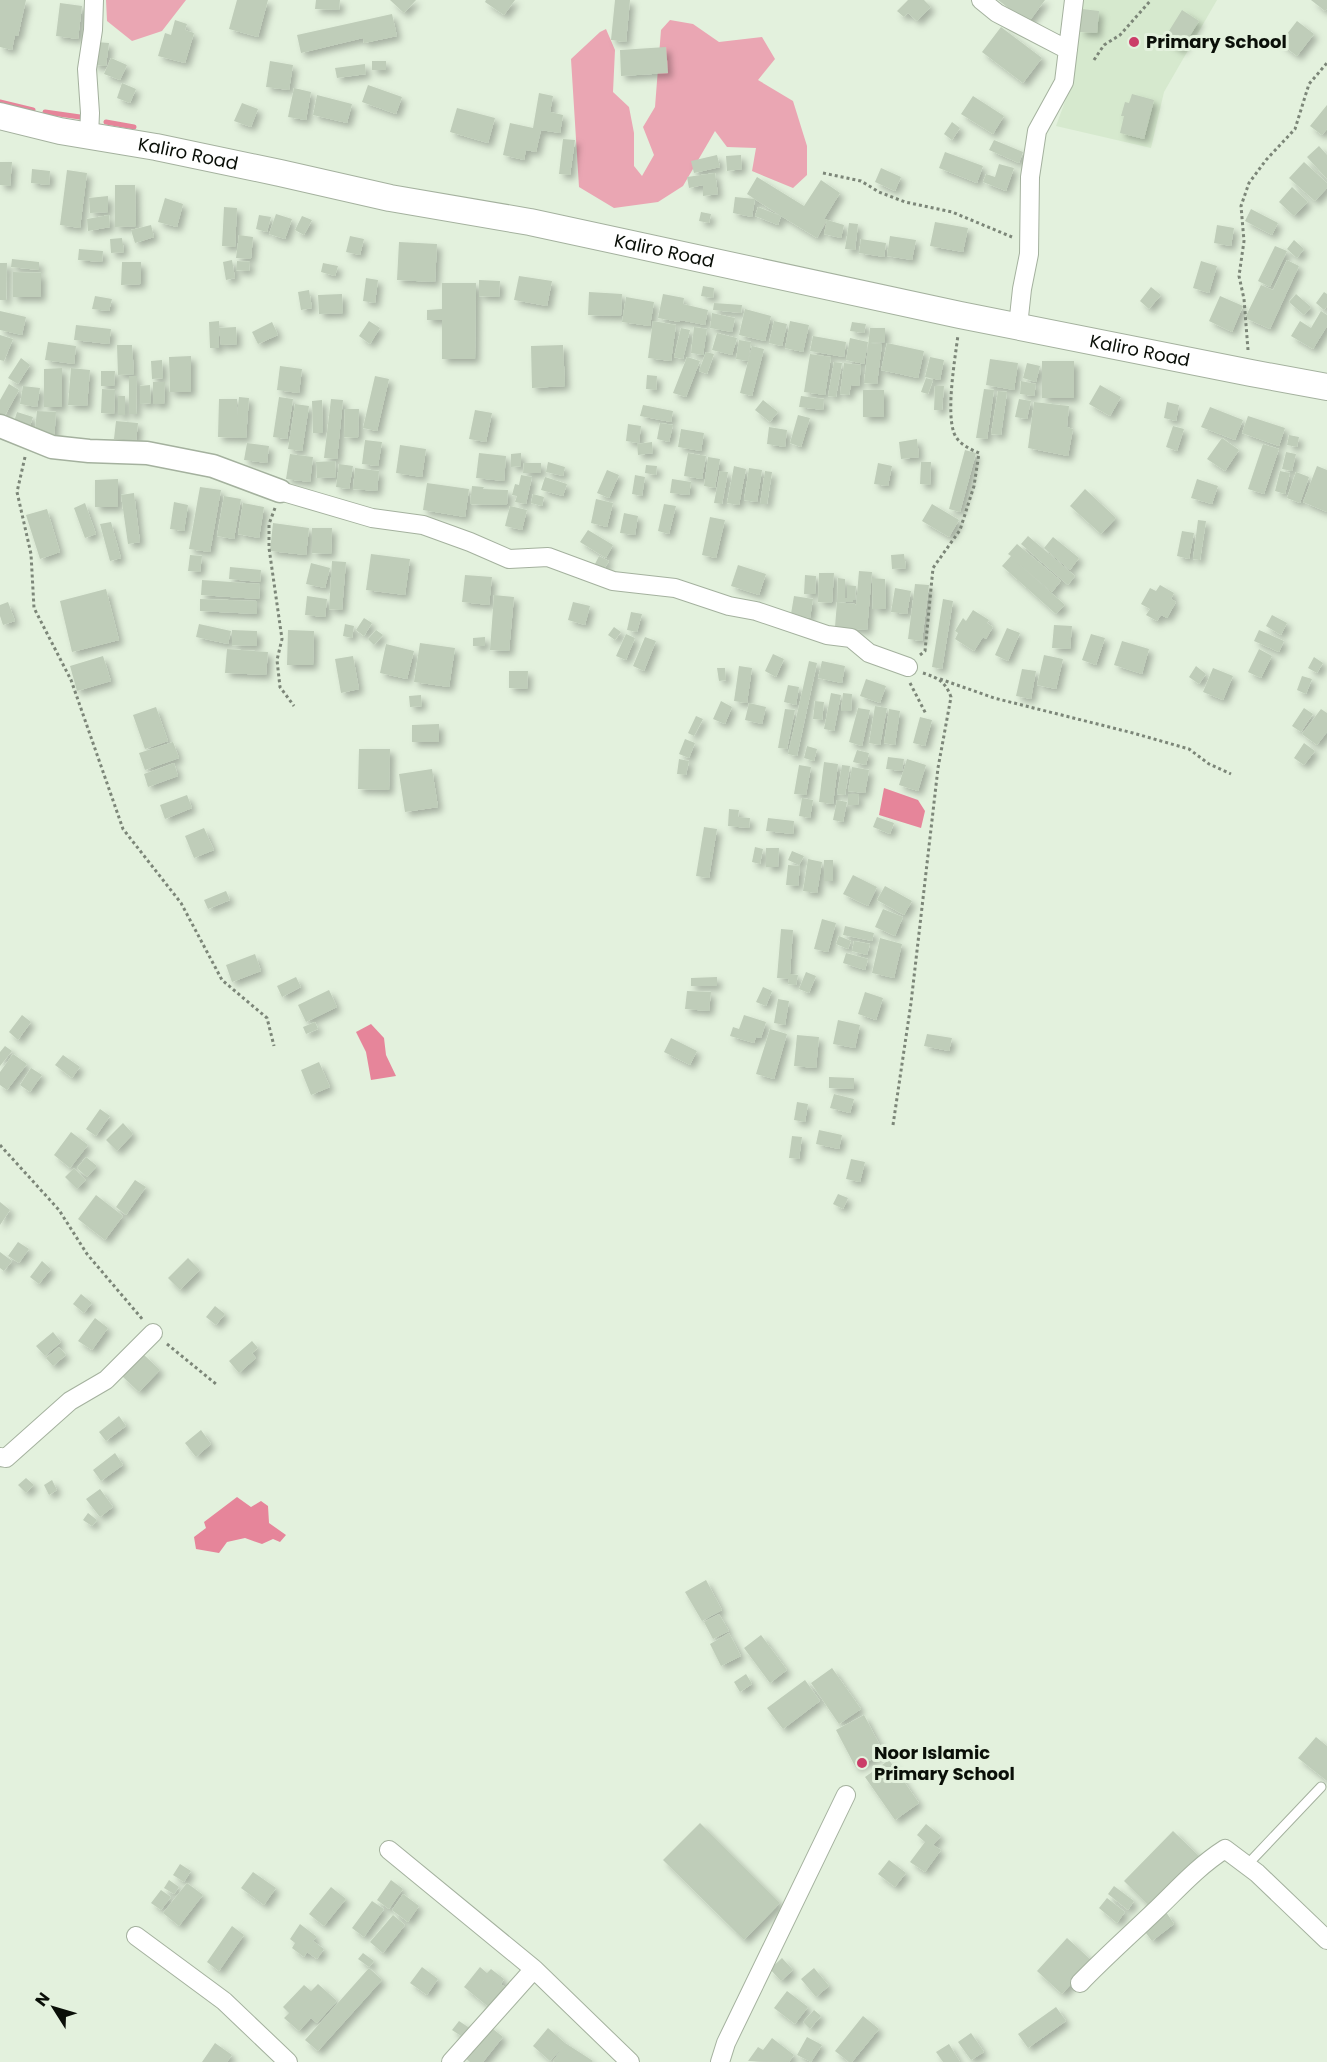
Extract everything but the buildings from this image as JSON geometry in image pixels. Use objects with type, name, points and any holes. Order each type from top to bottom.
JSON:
[{"type":"main road","name":"Kaliro Road","points":[[0,116],[89,136],[224,161],[390,198],[530,222],[960,315],[1327,387]]},
{"type":"street","points":[[89,136],[87,69],[93,30],[94,0]]},
{"type":"street","points":[[981,0],[997,13],[1068,50]]},
{"type":"street","points":[[1018,326],[1030,243],[1030,177],[1037,131],[1064,82],[1074,0]]},
{"type":"street","points":[[0,426],[52,447],[147,453],[213,466],[280,491],[372,518],[423,525],[508,559],[548,558],[613,581],[675,588],[827,635],[851,638],[869,653],[908,667]]},
{"type":"street","points":[[0,1457],[6,1458],[70,1401],[106,1380],[153,1333]]},
{"type":"street","points":[[720,2062],[726,2043],[846,1795]]},
{"type":"street","points":[[1080,1983],[1203,1863],[1225,1849],[1247,1865],[1327,1940]]},
{"type":"street","points":[[389,1851],[534,1969],[630,2062]]},
{"type":"street","points":[[136,1936],[224,2001],[288,2062]]},
{"type":"street","points":[[451,2062],[534,1969]]},
{"type":"lane","points":[[1247,1865],[1321,1787]]},
{"type":"path","points":[[1094,60],[1104,45],[1120,35],[1151,0]]},
{"type":"path","points":[[1251,373],[1246,340],[1244,299],[1239,276],[1244,241],[1241,206],[1249,183],[1266,160],[1295,129],[1309,84],[1327,63]]},
{"type":"path","points":[[823,173],[861,181],[879,192],[904,202],[952,212],[1030,243]]},
{"type":"path","points":[[908,667],[925,651],[933,568],[960,530],[974,486],[979,453],[964,445],[954,434],[951,404],[960,315]]},
{"type":"path","points":[[30,438],[16,492],[31,554],[34,608],[71,680],[123,829],[181,903],[222,980],[267,1018],[274,1046]]},
{"type":"path","points":[[280,491],[270,524],[269,548],[282,639],[277,660],[280,687],[294,706]]},
{"type":"path","points":[[908,667],[994,698],[1189,749],[1209,764],[1231,774]]},
{"type":"path","points":[[908,667],[910,685],[926,714]]},
{"type":"path","points":[[893,1125],[913,991],[938,768],[951,697],[947,686],[935,677]]},
{"type":"path","points":[[0,1145],[59,1209],[87,1254],[121,1291],[153,1333],[216,1384]]},
{"type":"shaded area","points":[[106,0],[186,0],[162,31],[132,41],[107,21]]},
{"type":"shaded area","name":"Primary School","points":[[1081,0],[1217,0],[1164,92],[1151,148],[1056,126],[1071,85]]},
{"type":"shaded area","points":[[670,20],[693,24],[719,42],[762,37],[775,59],[758,80],[793,101],[807,146],[807,175],[793,188],[752,171],[756,148],[727,147],[715,131],[683,186],[658,202],[614,208],[579,187],[571,59],[606,29],[615,50],[613,92],[629,107],[634,133],[634,166],[642,176],[654,155],[643,127],[655,107],[661,30]]},
{"type":"shaded area","points":[[884,788],[918,800],[925,811],[921,828],[879,815]]},
{"type":"shaded area","points":[[371,1024],[384,1038],[386,1055],[396,1076],[371,1080],[366,1052],[356,1032]]},
{"type":"shaded area","points":[[237,1497],[251,1507],[261,1501],[268,1506],[269,1523],[286,1535],[280,1542],[273,1539],[262,1544],[245,1538],[227,1542],[219,1553],[196,1549],[194,1537],[206,1528],[204,1522]]},
{"type":"waterway","points":[[0,102],[33,110]]},
{"type":"waterway","points":[[45,112],[87,118]]},
{"type":"waterway","points":[[106,122],[134,127]]},
{"type":"place","name":"Primary School","points":[[1134,42]]},
{"type":"place","name":"Noor Islamic Primary School","points":[[862,1763]]}]
